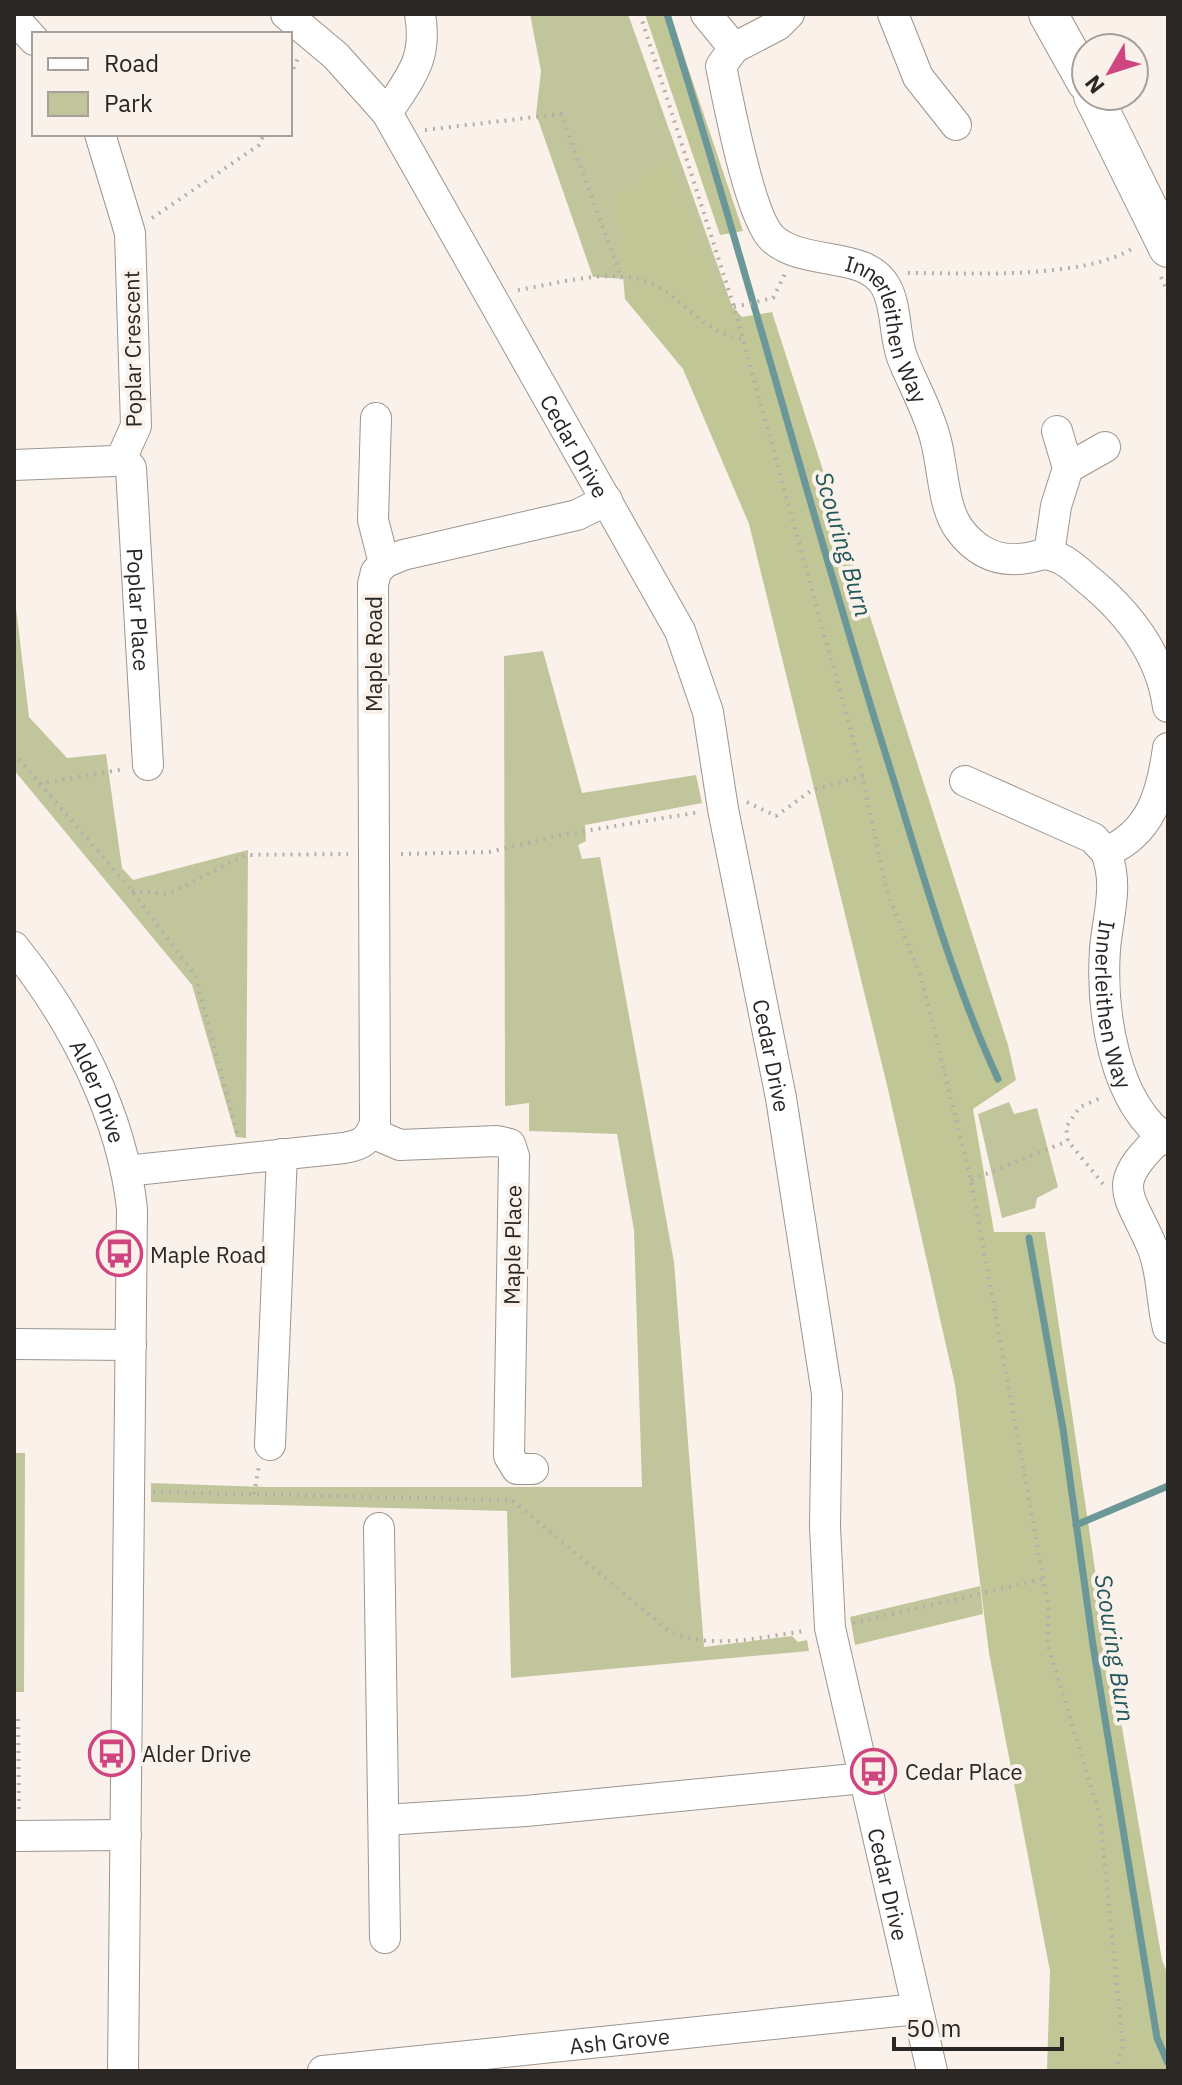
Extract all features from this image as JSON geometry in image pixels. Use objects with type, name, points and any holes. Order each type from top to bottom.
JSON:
[{"type":"main road","points":[[1048,14],[1070,53]]},
{"type":"main road","points":[[1101,112],[1164,239]]},
{"type":"street","name":"Cedar Drive","points":[[286,14],[336,56],[394,123],[680,631],[696,671],[708,712],[723,809],[781,1098],[827,1394],[825,1527],[830,1628],[932,2071]]},
{"type":"street","points":[[394,123],[421,53],[424,33],[420,14]]},
{"type":"street","points":[[706,14],[734,48]]},
{"type":"street","points":[[789,14],[778,25],[734,48],[721,66],[757,211],[770,237],[796,254]]},
{"type":"street","points":[[893,14],[918,77],[956,125]]},
{"type":"street","points":[[14,18],[32,38]]},
{"type":"street","name":"Poplar Crescent","points":[[14,465],[114,461],[122,457],[136,426],[130,233],[101,136]]},
{"type":"street","name":"Innerleithen Way","points":[[796,254],[855,264],[876,274],[890,295],[895,331],[936,439],[957,526],[974,546],[1003,560],[1049,554]]},
{"type":"street","points":[[376,418],[373,520],[384,563],[403,555],[577,515],[607,500]]},
{"type":"street","points":[[1057,431],[1068,468],[1056,506],[1049,554],[1091,581],[1130,621],[1159,669],[1168,707]]},
{"type":"street","points":[[1068,468],[1105,447]]},
{"type":"street","name":"Poplar Place","points":[[122,457],[131,468],[148,765]]},
{"type":"street","name":"Maple Road","points":[[372,1133],[375,1123],[373,584],[376,572],[384,563]]},
{"type":"street","points":[[965,781],[1093,838],[1106,852],[1137,833],[1149,818],[1164,779],[1168,748]]},
{"type":"street","name":"Innerleithen Way","points":[[1106,852],[1113,872],[1114,892],[1105,947],[1105,992],[1110,1038],[1127,1087],[1144,1117],[1165,1138]]},
{"type":"street","name":"Alder Drive","points":[[14,947],[48,994],[82,1052],[103,1101],[126,1171],[133,1213],[123,2071]]},
{"type":"street","points":[[126,1171],[354,1146],[363,1143],[372,1133]]},
{"type":"street","name":"Maple Place","points":[[372,1133],[400,1145],[497,1141],[510,1144],[514,1156],[509,1456],[517,1469],[533,1469]]},
{"type":"street","points":[[1165,1138],[1135,1165],[1128,1203],[1156,1260],[1168,1328]]},
{"type":"street","points":[[270,1445],[282,1154]]},
{"type":"street","points":[[14,1344],[131,1345]]},
{"type":"street","points":[[379,1528],[385,1938]]},
{"type":"street","points":[[384,1820],[526,1811],[864,1778]]},
{"type":"street","points":[[16,1836],[126,1835]]},
{"type":"street","name":"Ash Grove","points":[[323,2071],[917,2009]]},
{"type":"path","points":[[640,14],[744,340],[863,776],[887,892],[921,977],[971,1180],[1044,1579],[1049,1610],[1047,1642],[1100,1817],[1123,2045],[1116,2071]]},
{"type":"path","points":[[394,123],[561,114],[622,279]]},
{"type":"path","points":[[130,233],[259,145],[263,136]]},
{"type":"path","points":[[876,274],[1018,272],[1075,266],[1164,239]]},
{"type":"path","points":[[734,307],[773,298],[796,254]]},
{"type":"path","points":[[492,294],[593,277],[643,280],[708,328],[744,340]]},
{"type":"path","points":[[14,753],[132,891],[195,975],[244,1159]]},
{"type":"path","points":[[39,784],[148,765]]},
{"type":"path","points":[[132,891],[169,894],[245,855],[489,852],[567,834],[723,809],[743,801],[776,816],[812,790],[863,776]]},
{"type":"path","points":[[1127,1087],[1080,1107],[1066,1127],[1068,1141],[1097,1181],[1110,1188],[1129,1188]]},
{"type":"path","points":[[971,1180],[1068,1141]]},
{"type":"path","points":[[130,1492],[512,1500],[670,1632],[692,1641],[718,1642],[830,1628],[1044,1579]]},
{"type":"path","points":[[14,1715],[18,1715],[16,1836]]},
{"type":"green space","points":[[530,14],[628,14],[744,340],[643,280],[593,277],[536,114],[541,71]]},
{"type":"green space","points":[[645,14],[670,14],[743,231],[720,235]]},
{"type":"green space","points":[[668,154],[718,291],[742,317],[772,312],[1008,1045],[1016,1080],[973,1109],[994,1232],[1045,1232],[1096,1576],[1162,1960],[1168,1975],[1168,2071],[1047,2071],[1050,1971],[989,1653],[955,1385],[887,1085],[749,524],[683,369],[625,299],[616,196]]},
{"type":"green space","points":[[14,591],[29,717],[67,758],[106,754],[122,868],[133,880],[248,850],[246,1138],[236,1137],[192,985],[14,770]]},
{"type":"green space","points":[[543,651],[582,793],[696,775],[702,803],[585,825],[586,841],[578,845],[582,859],[600,857],[674,1262],[704,1647],[792,1636],[798,1642],[807,1640],[809,1651],[511,1678],[507,1511],[151,1502],[151,1483],[265,1487],[642,1487],[634,1230],[617,1134],[529,1131],[529,1103],[505,1106],[504,656]]},
{"type":"green space","points":[[1009,1102],[1014,1114],[1037,1108],[1058,1187],[1037,1198],[1035,1208],[1002,1218],[978,1114]]},
{"type":"green space","points":[[14,1453],[25,1453],[24,1692],[14,1692]]},
{"type":"green space","points":[[980,1586],[983,1614],[855,1645],[850,1617]]},
{"type":"waterway","name":"Scouring Burn","points":[[667,14],[923,874],[964,998],[998,1079]]},
{"type":"waterway","name":"Scouring Burn","points":[[1029,1238],[1063,1429],[1093,1645],[1157,2038],[1168,2063]]},
{"type":"waterway","points":[[1076,1525],[1168,1486]]},
{"type":"place","name":"Maple Road","points":[[119,1254]]},
{"type":"place","name":"Alder Drive","points":[[111,1753]]},
{"type":"place","name":"Cedar Place","points":[[874,1771]]}]
